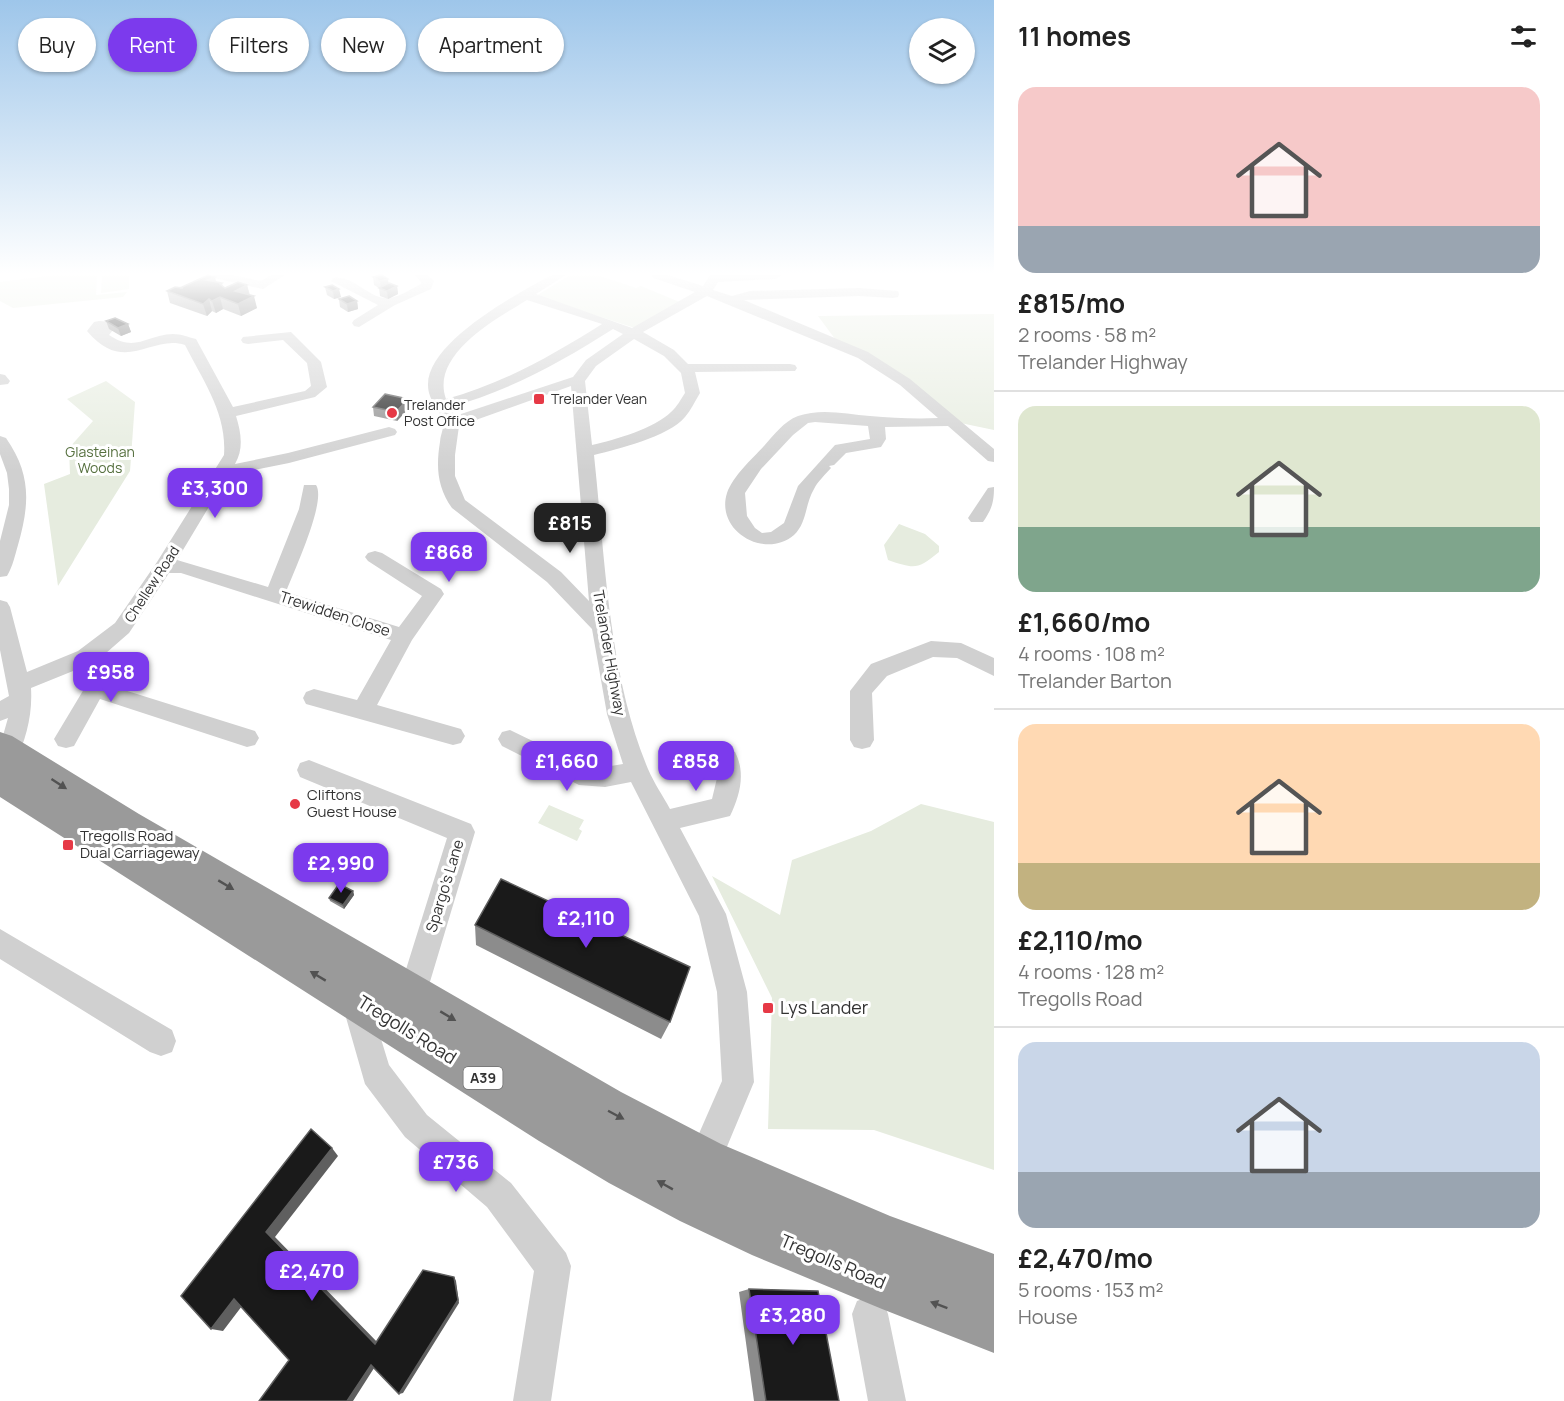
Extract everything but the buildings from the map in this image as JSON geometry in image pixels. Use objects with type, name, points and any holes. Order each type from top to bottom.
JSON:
[{"type":"highway","name":"Tregolls Road","points":[[2,761],[126,825],[604,1109],[704,1161],[886,1240],[994,1281]]},
{"type":"highway","name":"Tregolls Road","points":[[2,761],[355,998],[600,1150],[886,1303],[994,1326]]},
{"type":"highway","name":"A39","points":[[704,1161],[699,1172],[703,1180],[845,1246],[886,1303]]},
{"type":"street","name":"Chellew Road","points":[[109,340],[122,348],[130,349],[159,340]]},
{"type":"street","name":"Chellew Road","points":[[0,712],[15,679],[86,657],[122,628],[224,471],[232,454],[234,440],[228,413],[190,342],[185,340]]},
{"type":"street","points":[[228,413],[310,394],[319,387],[314,362],[292,340]]},
{"type":"street","points":[[462,340],[449,352],[436,377],[436,394],[451,423],[446,463],[450,495],[458,504],[554,577],[602,627]]},
{"type":"street","points":[[441,405],[497,386],[533,370],[584,340]]},
{"type":"street","points":[[451,423],[570,381],[578,381],[582,372],[591,363],[622,340]]},
{"type":"street","points":[[585,451],[595,450],[650,430],[676,417],[686,407],[691,384],[686,368],[648,340]]},
{"type":"street","points":[[832,340],[862,355],[905,382],[994,457]]},
{"type":"street","points":[[686,368],[790,368]]},
{"type":"street","name":"Trelander Highway","points":[[578,381],[602,627],[618,714],[637,771],[666,822],[712,914],[732,992],[738,1082],[704,1161]]},
{"type":"street","points":[[876,422],[878,440],[875,444],[841,449],[825,464],[803,492],[793,524],[786,532],[768,540],[756,538],[747,533],[740,521],[736,506],[738,487],[792,425],[807,418],[821,417],[918,425],[951,421]]},
{"type":"street","points":[[224,471],[289,458],[389,432]]},
{"type":"street","points":[[0,441],[10,454],[16,473],[20,502],[0,572]]},
{"type":"street","points":[[275,595],[308,509],[310,489]]},
{"type":"street","points":[[977,518],[994,492]]},
{"type":"street","points":[[375,557],[435,594],[404,636]]},
{"type":"street","name":"Trewidden Close","points":[[164,566],[182,567],[404,636],[363,710]]},
{"type":"street","points":[[554,577],[595,567]]},
{"type":"street","points":[[1,621],[15,679],[18,726],[2,761]]},
{"type":"street","points":[[862,740],[861,691],[879,670],[931,649],[961,651],[994,668]]},
{"type":"street","points":[[66,739],[95,689],[86,657]]},
{"type":"street","points":[[95,689],[247,738]]},
{"type":"street","points":[[314,698],[453,736]]},
{"type":"street","points":[[510,739],[579,775],[605,777],[637,771]]},
{"type":"street","points":[[666,822],[721,808],[731,773],[727,759]]},
{"type":"street","name":"Spargo's Lane","points":[[309,770],[462,832],[413,995]]},
{"type":"street","points":[[0,943],[161,1041]]},
{"type":"street","points":[[355,998],[376,1073],[416,1126],[499,1195],[554,1266],[532,1401]]},
{"type":"street","points":[[886,1303],[887,1401]]},
{"type":"green space","points":[[836,340],[994,340],[994,430],[951,421],[905,382]]},
{"type":"green space","name":"Glasteinan Woods","points":[[106,381],[135,402],[130,471],[58,586],[44,484],[70,474],[69,448],[93,421],[67,399]]},
{"type":"green space","points":[[899,524],[925,534],[939,546],[939,552],[926,562],[915,566],[888,560],[884,545]]},
{"type":"green space","points":[[921,804],[994,822],[994,1170],[874,1130],[768,1129],[772,998],[712,876],[780,915],[792,860],[871,831]]},
{"type":"green space","points":[[549,805],[584,820],[579,829],[582,831],[577,841],[538,823]]},
{"type":"place","name":"Trelander Vean","points":[[539,399]]},
{"type":"place","name":"Trelander Post Office","points":[[392,413]]},
{"type":"place","name":"Cliftons Guest House","points":[[295,804]]},
{"type":"place","name":"Tregolls Road Dual Carriageway","points":[[68,845]]},
{"type":"place","name":"Lys Lander","points":[[768,1008]]}]
